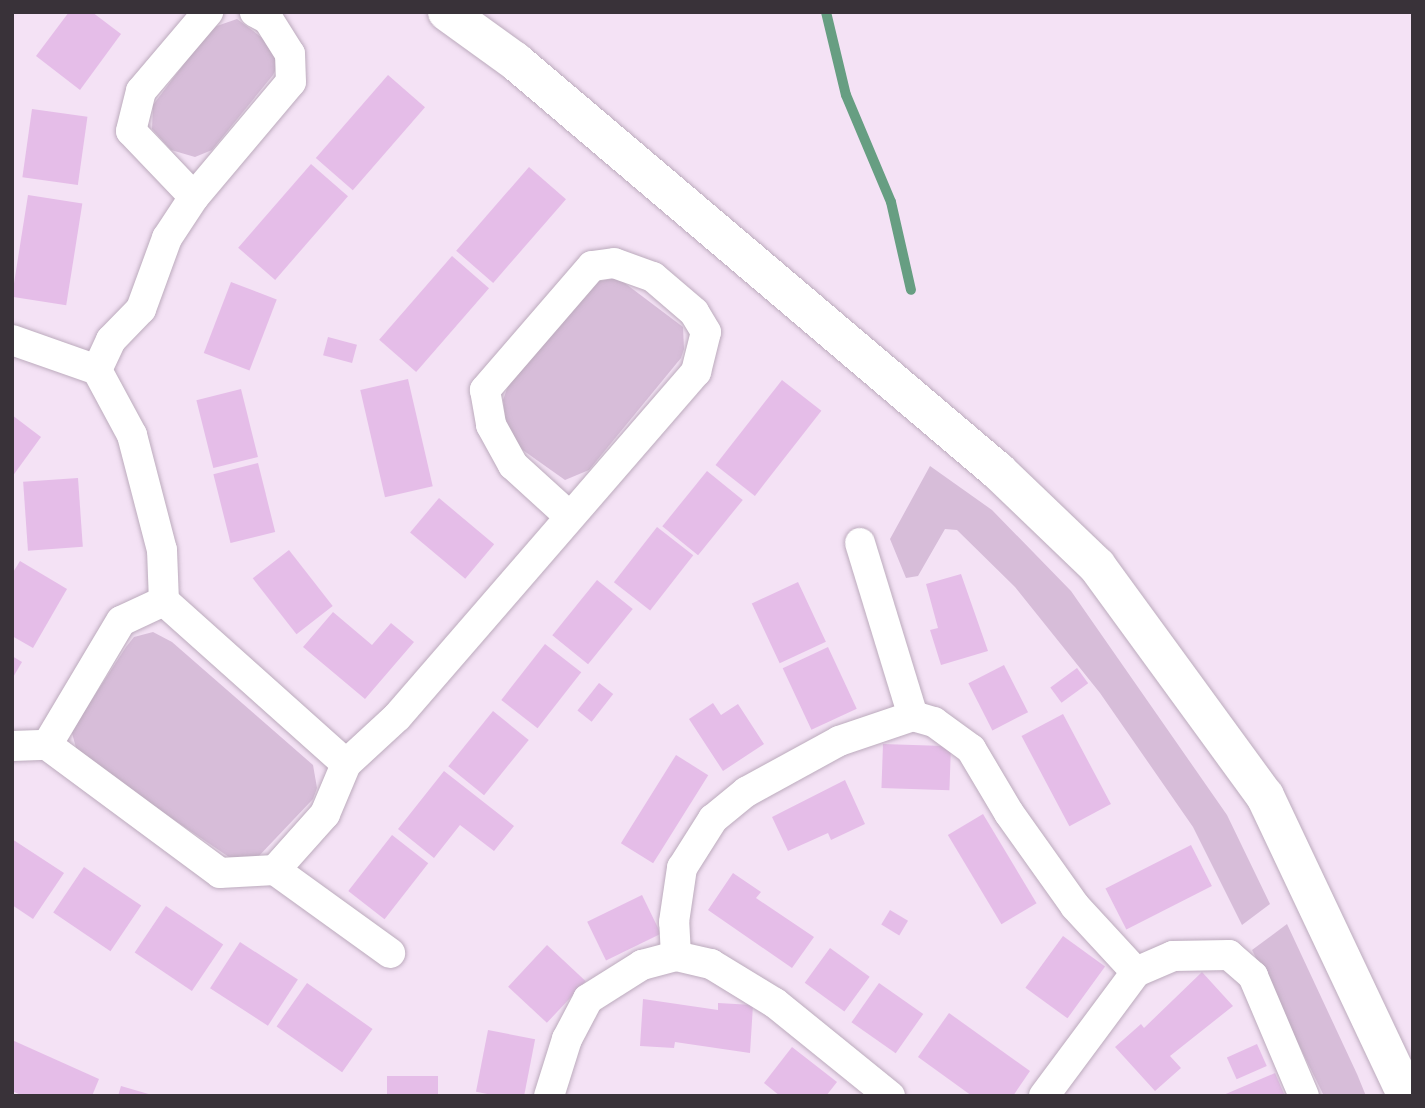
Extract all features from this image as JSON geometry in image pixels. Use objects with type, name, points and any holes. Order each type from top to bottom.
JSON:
[{"type":"street","points":[[194,197],[131,131],[141,92],[208,12]]},
{"type":"street","points":[[97,370],[111,340],[141,309],[167,238],[194,197],[291,82],[290,54],[268,19],[255,12]]},
{"type":"street","points":[[447,12],[515,61],[977,453],[1097,566],[1265,796],[1407,1096]]},
{"type":"street","points":[[275,870],[325,814],[346,764],[397,717],[696,372],[706,332],[694,312],[653,277],[614,263],[592,266],[485,390],[491,425],[513,466],[569,516]]},
{"type":"street","points":[[12,340],[97,370],[132,435],[162,550],[164,601],[346,764]]},
{"type":"street","points":[[860,543],[912,716]]},
{"type":"street","points":[[47,745],[121,621],[164,601]]},
{"type":"street","points":[[676,956],[674,922],[682,868],[713,819],[746,792],[839,741],[912,716],[933,722],[971,749],[1009,813],[1076,906],[1136,972]]},
{"type":"street","points":[[12,746],[47,745],[220,873],[275,870],[390,953]]},
{"type":"street","points":[[1044,1096],[1136,972],[1172,956],[1229,955],[1252,976],[1304,1096]]},
{"type":"street","points":[[549,1096],[567,1038],[588,999],[642,965],[676,956],[711,964],[775,1003],[890,1096]]},
{"type":"shaded area","points":[[237,19],[272,45],[277,67],[273,75],[212,150],[195,157],[171,150],[152,129],[153,105],[211,28]]},
{"type":"shaded area","points":[[618,278],[683,327],[684,349],[681,358],[589,470],[565,480],[517,446],[506,424],[503,400],[508,386],[599,281]]},
{"type":"shaded area","points":[[930,466],[992,510],[1071,591],[1227,815],[1270,904],[1242,925],[1193,827],[1100,693],[1015,587],[957,530],[945,529],[918,576],[906,578],[890,539]]},
{"type":"shaded area","points":[[153,632],[172,642],[313,765],[317,788],[313,799],[257,858],[229,857],[78,755],[72,733],[76,724],[134,637]]},
{"type":"shaded area","points":[[1287,924],[1366,1096],[1324,1096],[1252,950]]},
{"type":"building","points":[[69,12],[92,12],[121,34],[80,90],[36,56]]},
{"type":"building","points":[[388,75],[425,107],[353,190],[316,158]]},
{"type":"building","points":[[32,109],[87,117],[78,185],[22,177]]},
{"type":"building","points":[[311,164],[348,196],[275,280],[238,248]]},
{"type":"building","points":[[529,167],[566,199],[493,283],[456,251]]},
{"type":"building","points":[[28,195],[82,204],[66,305],[12,297]]},
{"type":"building","points":[[452,256],[489,288],[416,372],[379,340]]},
{"type":"building","points":[[231,282],[277,300],[250,371],[204,353]]},
{"type":"building","points":[[328,337],[357,345],[352,363],[323,355]]},
{"type":"building","points":[[408,379],[433,486],[385,497],[360,390]]},
{"type":"building","points":[[782,380],[821,411],[755,496],[716,465]]},
{"type":"building","points":[[241,389],[258,457],[213,468],[196,400]]},
{"type":"building","points":[[12,415],[41,437],[12,477]]},
{"type":"building","points":[[258,463],[275,532],[231,543],[213,474]]},
{"type":"building","points":[[707,471],[743,500],[698,555],[662,526]]},
{"type":"building","points":[[78,478],[83,547],[28,551],[23,482]]},
{"type":"building","points":[[439,498],[494,544],[465,579],[410,532]]},
{"type":"building","points":[[657,527],[693,555],[650,610],[614,582]]},
{"type":"building","points":[[289,550],[333,606],[296,634],[253,578]]},
{"type":"building","points":[[20,561],[67,589],[33,648],[12,636],[12,574]]},
{"type":"building","points":[[961,574],[988,651],[941,665],[930,630],[938,628],[926,584]]},
{"type":"building","points":[[597,580],[633,609],[588,664],[552,635]]},
{"type":"building","points":[[798,582],[826,642],[780,663],[752,604]]},
{"type":"building","points":[[333,612],[372,645],[391,623],[414,642],[365,699],[303,647]]},
{"type":"building","points":[[545,644],[581,672],[538,728],[501,700]]},
{"type":"building","points":[[828,647],[857,709],[811,730],[783,668]]},
{"type":"building","points":[[12,656],[22,662],[12,679]]},
{"type":"building","points":[[1004,665],[1028,712],[992,730],[968,683]]},
{"type":"building","points":[[1077,668],[1088,683],[1061,703],[1050,687]]},
{"type":"building","points":[[599,683],[613,694],[592,722],[577,711]]},
{"type":"building","points":[[713,703],[721,715],[738,704],[764,744],[723,771],[689,719]]},
{"type":"building","points":[[493,711],[529,740],[484,795],[448,766]]},
{"type":"building","points":[[1063,714],[1111,804],[1069,826],[1022,736]]},
{"type":"building","points":[[883,744],[951,746],[949,790],[881,788]]},
{"type":"building","points":[[676,755],[708,775],[653,863],[621,843]]},
{"type":"building","points":[[444,771],[514,826],[494,851],[460,825],[434,858],[398,829]]},
{"type":"building","points":[[845,780],[865,824],[831,840],[828,833],[788,851],[772,817]]},
{"type":"building","points":[[983,814],[1037,903],[1001,924],[948,835]]},
{"type":"building","points":[[392,835],[428,863],[385,919],[348,891]]},
{"type":"building","points":[[12,839],[64,873],[33,919],[12,905]]},
{"type":"building","points":[[1191,845],[1212,886],[1126,930],[1105,889]]},
{"type":"building","points":[[84,867],[141,906],[110,951],[53,913]]},
{"type":"building","points":[[733,873],[761,892],[756,898],[814,937],[792,968],[708,910]]},
{"type":"building","points":[[642,895],[661,934],[606,960],[587,922]]},
{"type":"building","points":[[166,906],[223,945],[192,991],[135,952]]},
{"type":"building","points":[[890,910],[908,921],[899,935],[881,925]]},
{"type":"building","points":[[1063,936],[1105,967],[1067,1018],[1025,988]]},
{"type":"building","points":[[240,942],[298,980],[268,1026],[210,988]]},
{"type":"building","points":[[547,945],[586,981],[547,1023],[508,987]]},
{"type":"building","points":[[830,948],[870,977],[844,1012],[805,983]]},
{"type":"building","points":[[1202,972],[1233,1006],[1170,1056],[1181,1068],[1155,1091],[1115,1047],[1141,1024],[1144,1028]]},
{"type":"building","points":[[307,983],[373,1029],[342,1072],[277,1026]]},
{"type":"building","points":[[879,983],[923,1014],[896,1053],[851,1022]]},
{"type":"building","points":[[643,999],[718,1010],[718,1003],[753,1005],[750,1053],[675,1042],[674,1048],[640,1046]]},
{"type":"building","points":[[949,1013],[1030,1071],[1013,1096],[972,1096],[918,1057]]},
{"type":"building","points":[[488,1030],[535,1039],[524,1096],[497,1096],[476,1092]]},
{"type":"building","points":[[12,1040],[99,1079],[92,1096],[23,1096],[12,1091]]},
{"type":"building","points":[[1257,1044],[1267,1066],[1237,1079],[1227,1057]]},
{"type":"building","points":[[792,1047],[837,1082],[826,1096],[780,1096],[764,1083]]},
{"type":"building","points":[[1275,1073],[1285,1096],[1221,1096]]},
{"type":"building","points":[[387,1076],[438,1076],[438,1096],[387,1096]]},
{"type":"building","points":[[121,1086],[152,1095],[152,1096],[118,1096]]},
{"type":"waterway","points":[[826,12],[846,95],[891,202],[911,290]]}]
